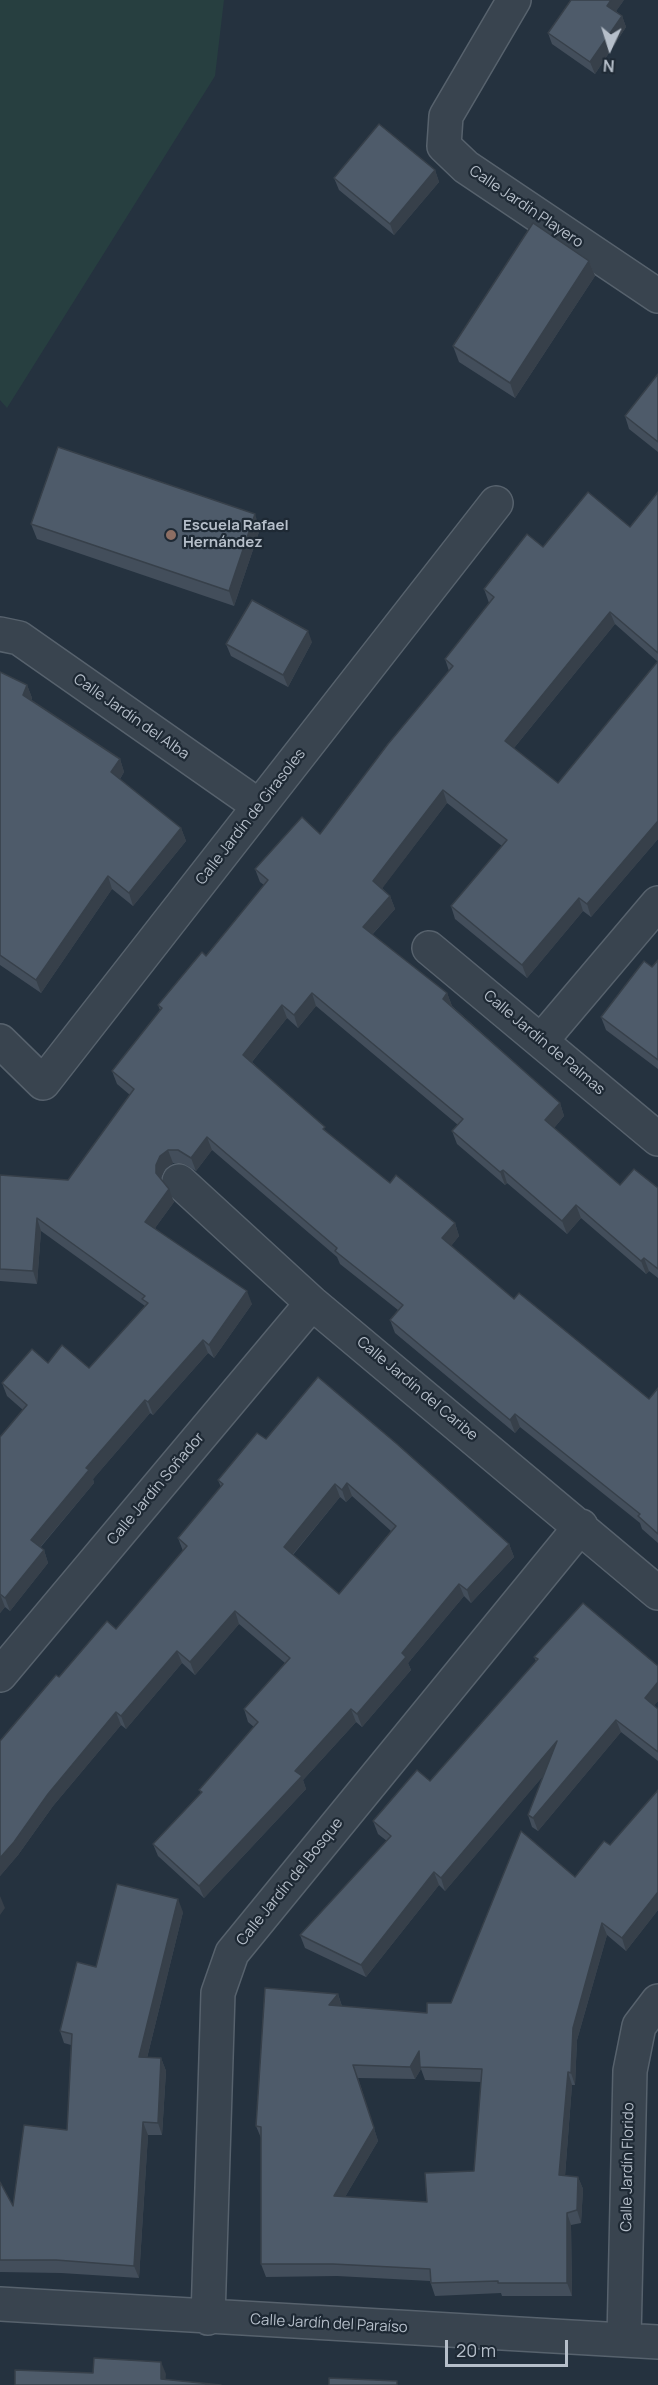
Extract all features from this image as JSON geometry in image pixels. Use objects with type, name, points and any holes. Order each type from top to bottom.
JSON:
[{"type":"street","name":"Calle Jardín Playero","points":[[514,0],[446,116],[444,146],[466,167],[658,296]]},
{"type":"street","name":"Calle Jardín de Girasoles","points":[[0,1041],[44,1083],[496,503]]},
{"type":"street","name":"Calle Jardín del Alba","points":[[0,634],[19,638],[259,806]]},
{"type":"street","points":[[541,1041],[658,903]]},
{"type":"street","name":"Calle Jardín de Palmas","points":[[429,948],[658,1139]]},
{"type":"street","name":"Calle Jardín del Caribe","points":[[179,1181],[312,1302],[658,1593]]},
{"type":"street","name":"Calle Jardín Soñador","points":[[0,1675],[312,1302]]},
{"type":"street","name":"Calle Jardín del Bosque","points":[[208,2318],[218,1993],[232,1953],[581,1526]]},
{"type":"street","name":"Calle Jardín Florido","points":[[624,2339],[630,2071],[639,2026],[658,2001]]},
{"type":"street","name":"Calle Jardín del Paraíso","points":[[0,2304],[208,2318],[658,2342]]},
{"type":"green space","points":[[0,0],[224,0],[215,76],[7,408],[0,400]]},
{"type":"building","points":[[571,0],[611,0],[607,6],[622,16],[590,62],[548,33]]},
{"type":"building","points":[[379,124],[435,170],[390,224],[334,178]]},
{"type":"building","points":[[533,223],[589,261],[510,383],[453,346]]},
{"type":"building","points":[[658,374],[658,442],[625,416]]},
{"type":"building","points":[[58,447],[255,514],[229,591],[31,524]]},
{"type":"building","points":[[588,492],[630,527],[658,492],[658,653],[610,612],[505,741],[558,783],[658,661],[658,821],[587,904],[579,898],[522,965],[451,906],[507,840],[443,790],[373,881],[390,896],[363,927],[447,993],[443,999],[560,1103],[545,1120],[620,1185],[634,1169],[658,1188],[658,1269],[644,1258],[641,1261],[576,1205],[562,1221],[503,1170],[500,1172],[452,1131],[463,1119],[312,993],[294,1015],[282,1005],[243,1055],[325,1127],[323,1129],[390,1183],[396,1175],[455,1223],[442,1238],[514,1299],[519,1293],[649,1399],[658,1388],[658,1534],[638,1516],[640,1514],[515,1414],[510,1420],[390,1320],[403,1305],[335,1251],[337,1248],[207,1137],[191,1158],[178,1150],[168,1150],[160,1156],[156,1165],[156,1173],[169,1189],[145,1222],[247,1291],[209,1345],[203,1340],[148,1402],[145,1400],[86,1468],[89,1470],[31,1540],[44,1550],[5,1598],[0,1594],[0,1437],[27,1405],[2,1383],[32,1349],[48,1363],[62,1345],[89,1368],[148,1303],[142,1299],[145,1296],[37,1218],[33,1271],[0,1269],[0,1175],[68,1180],[134,1089],[112,1071],[162,1008],[158,1005],[202,952],[206,956],[268,880],[255,869],[302,817],[320,834],[388,744],[453,666],[445,659],[494,597],[484,589],[527,534],[543,547]]},
{"type":"building","points":[[252,600],[308,631],[283,675],[226,644]]},
{"type":"building","points":[[0,672],[27,685],[23,695],[120,759],[111,772],[181,828],[129,893],[108,876],[36,980],[0,955]]},
{"type":"building","points":[[658,960],[658,1060],[601,1017],[644,961],[652,967]]},
{"type":"building","points":[[318,1377],[509,1544],[467,1590],[459,1584],[402,1653],[406,1657],[357,1714],[351,1709],[295,1771],[302,1776],[199,1886],[153,1844],[202,1792],[199,1790],[258,1722],[244,1709],[290,1658],[235,1611],[190,1662],[177,1651],[121,1716],[116,1712],[48,1794],[0,1858],[0,1741],[56,1675],[59,1677],[107,1621],[116,1629],[187,1546],[178,1538],[223,1484],[218,1480],[257,1433],[266,1439]],"holes":[[[347,1483],[396,1526],[339,1594],[284,1547],[335,1484],[342,1490]]]},
{"type":"building","points":[[583,1603],[658,1666],[658,1682],[645,1698],[658,1709],[658,1752],[616,1720],[533,1818],[528,1815],[557,1741],[441,1878],[434,1872],[361,1965],[300,1935],[391,1836],[373,1821],[417,1770],[430,1781],[538,1659],[534,1657]]},
{"type":"building","points":[[658,1790],[658,1892],[622,1938],[602,1923],[573,2028],[571,2073],[568,2072],[559,2175],[578,2177],[577,2210],[567,2213],[567,2283],[498,2283],[498,2281],[431,2283],[430,2269],[333,2264],[261,2264],[261,2127],[256,2126],[265,1988],[338,1994],[329,2005],[427,2013],[427,2003],[451,2003],[521,1831],[575,1877],[604,1841],[610,1845]],"holes":[[[419,2051],[420,2067],[482,2069],[474,2171],[425,2173],[427,2202],[334,2196],[374,2128],[353,2065],[410,2067]]]},
{"type":"building","points":[[117,1884],[178,1899],[139,2057],[161,2058],[158,2123],[143,2122],[134,2266],[56,2260],[0,2260],[0,2182],[13,2206],[24,2125],[67,2130],[72,2034],[60,2031],[77,1962],[96,1967]]},
{"type":"building","points":[[94,2358],[161,2362],[161,2379],[221,2385],[15,2385],[15,2370],[93,2373]]},
{"type":"building","points":[[329,2378],[397,2381],[397,2385],[329,2385]]},
{"type":"place","name":"Escuela Rafael Hernández","points":[[171,535]]}]
